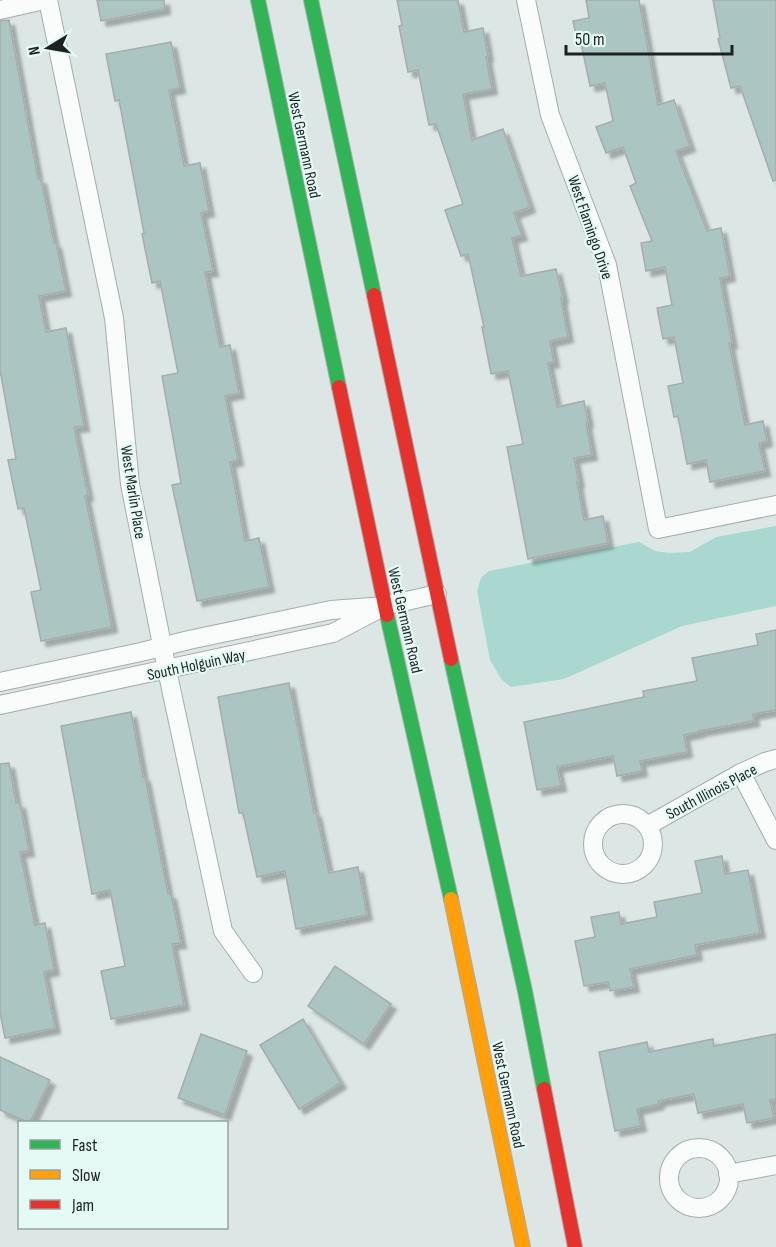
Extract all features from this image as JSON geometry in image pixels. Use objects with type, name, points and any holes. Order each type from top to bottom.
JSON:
[{"type":"main road","name":"West Germann Road","points":[[258,0],[523,1247]]},
{"type":"main road","points":[[311,0],[437,594],[525,991],[575,1247]]},
{"type":"street","points":[[0,10],[46,0]]},
{"type":"street","name":"West Marlin Place","points":[[46,0],[114,318],[130,484],[167,670],[223,931],[253,974]]},
{"type":"street","name":"West Flamingo Drive","points":[[526,0],[550,115],[606,265],[658,529],[776,505]]},
{"type":"street","name":"South Holguin Way","points":[[0,682],[331,610],[385,606],[437,594]]},
{"type":"street","name":"South Holguin Way","points":[[0,705],[333,633],[385,606]]},
{"type":"street","name":"South Illinois Place","points":[[647,826],[741,773],[776,759]]},
{"type":"street","points":[[741,773],[776,840]]},
{"type":"street","points":[[728,1174],[776,1165]]},
{"type":"shaded area","points":[[776,526],[776,606],[682,626],[564,679],[511,687],[502,680],[490,660],[477,591],[481,578],[489,571],[639,542],[655,551],[690,552],[716,537]]},
{"type":"building","points":[[97,0],[164,0],[165,9],[101,21]]},
{"type":"building","points":[[397,0],[458,0],[464,32],[483,28],[492,89],[463,94],[472,140],[503,129],[530,207],[514,213],[522,235],[512,238],[521,276],[556,269],[563,298],[561,298],[568,337],[550,341],[554,362],[548,363],[557,407],[584,401],[592,455],[574,458],[579,482],[577,482],[584,520],[603,516],[608,543],[528,559],[507,447],[523,444],[508,371],[491,374],[482,327],[484,327],[468,254],[461,256],[445,210],[463,204],[436,124],[429,125],[418,70],[408,72],[399,26],[402,25]]},
{"type":"building","points":[[586,0],[639,0],[658,105],[674,100],[690,146],[676,151],[707,231],[721,228],[730,276],[720,278],[732,343],[729,343],[745,425],[763,421],[767,441],[759,443],[765,471],[710,482],[706,460],[687,464],[678,416],[674,417],[668,386],[683,383],[674,337],[663,339],[657,308],[672,305],[665,267],[646,271],[641,243],[652,241],[630,186],[636,183],[623,147],[606,153],[596,127],[613,121],[605,83],[590,86],[581,43],[578,44],[573,21],[589,18]]},
{"type":"building","points":[[713,0],[776,0],[776,180],[773,181],[740,86],[731,88],[718,39],[720,38]]},
{"type":"building","points":[[9,20],[38,179],[41,179],[66,291],[39,296],[46,332],[66,328],[84,426],[74,427],[88,495],[85,496],[112,627],[41,641],[31,592],[41,590],[24,508],[18,509],[8,460],[16,459],[0,370],[0,21]]},
{"type":"building","points":[[171,42],[180,88],[169,90],[184,166],[200,163],[209,211],[201,213],[213,271],[205,272],[220,347],[230,345],[239,393],[225,396],[238,460],[230,462],[245,541],[259,538],[269,587],[197,601],[172,485],[181,483],[162,376],[178,373],[160,281],[152,283],[119,100],[115,101],[106,54]]},
{"type":"building","points":[[776,630],[776,710],[753,714],[754,721],[684,735],[687,752],[640,761],[642,771],[617,776],[613,756],[557,767],[561,786],[537,790],[524,722],[644,697],[643,691],[697,681],[692,658],[758,645],[756,634]]},
{"type":"building","points":[[289,683],[314,813],[316,812],[329,873],[358,867],[367,915],[296,929],[285,871],[257,877],[243,813],[239,813],[218,697]]},
{"type":"building","points":[[131,712],[168,894],[171,894],[181,943],[172,944],[184,1005],[111,1019],[101,971],[125,966],[110,890],[92,894],[61,726]]},
{"type":"building","points":[[9,763],[16,803],[20,803],[29,851],[20,852],[35,925],[45,923],[54,970],[44,972],[55,1028],[5,1038],[0,1013],[0,764]]},
{"type":"building","points":[[722,856],[725,874],[748,870],[760,933],[695,945],[697,955],[630,969],[634,987],[610,991],[608,982],[584,986],[575,941],[595,937],[591,917],[619,912],[621,924],[657,917],[654,902],[702,893],[695,861]]},
{"type":"building","points":[[335,966],[391,1004],[364,1044],[308,1006]]},
{"type":"building","points":[[303,1019],[341,1083],[299,1109],[260,1045]]},
{"type":"building","points":[[201,1034],[247,1051],[225,1115],[178,1098]]},
{"type":"building","points":[[776,1034],[776,1099],[770,1100],[774,1118],[747,1123],[743,1104],[698,1113],[694,1094],[658,1101],[659,1104],[637,1109],[641,1126],[615,1131],[599,1052],[647,1042],[649,1052],[713,1039],[714,1046]]},
{"type":"building","points":[[0,1057],[50,1080],[30,1121],[25,1121],[0,1110]]},
{"type":"traffic: fast","points":[[258,0],[339,387]]},
{"type":"traffic: fast","points":[[311,0],[374,295]]},
{"type":"traffic: fast","points":[[387,615],[451,899]]},
{"type":"traffic: fast","points":[[451,659],[525,991],[544,1089]]},
{"type":"traffic: slow","points":[[451,899],[523,1247]]},
{"type":"traffic: jam","points":[[374,295],[451,659]]},
{"type":"traffic: jam","points":[[339,387],[387,615]]},
{"type":"traffic: jam","points":[[544,1089],[575,1247]]}]
